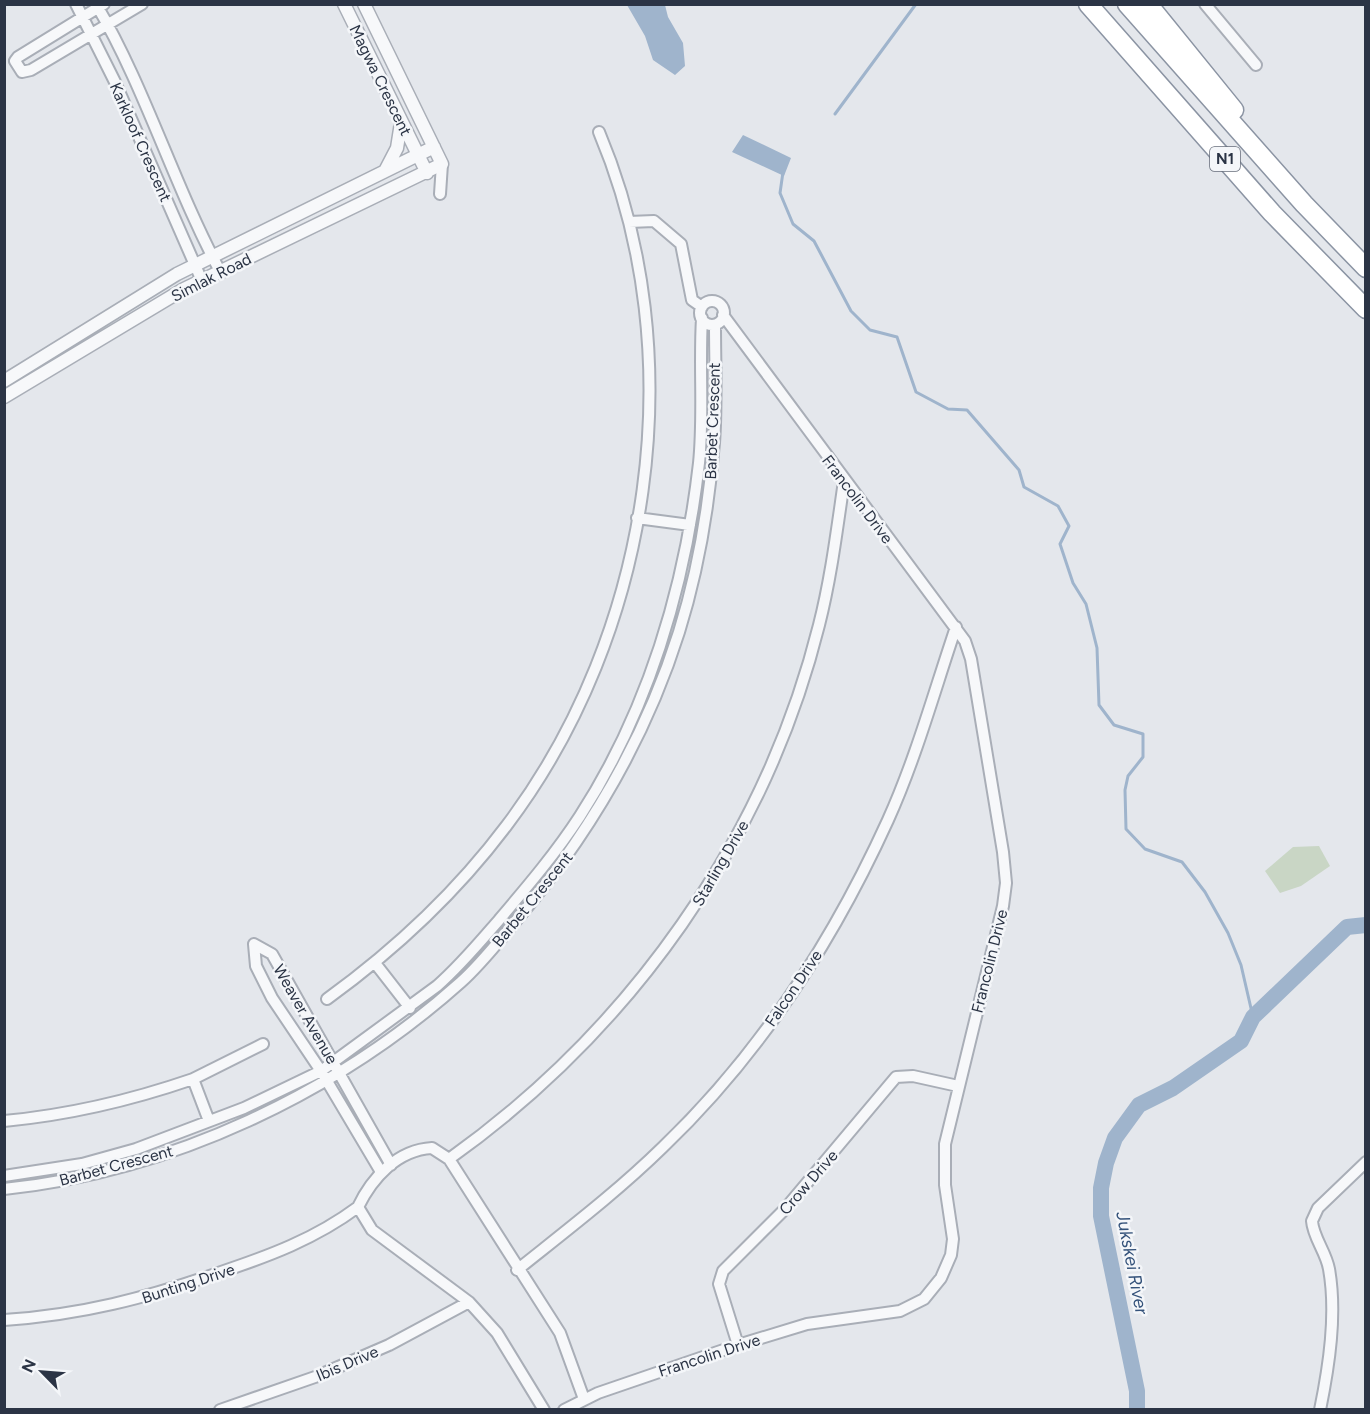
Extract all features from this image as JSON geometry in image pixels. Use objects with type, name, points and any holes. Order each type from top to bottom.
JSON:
[{"type":"highway","name":"N1","points":[[1088,4],[1272,213],[1365,309]]},
{"type":"highway","name":"N1","points":[[1127,4],[1304,204],[1365,267]]},
{"type":"highway","points":[[1148,4],[1210,77],[1304,204]]},
{"type":"street","name":"Karkloof Crescent","points":[[76,4],[115,82],[202,281]]},
{"type":"street","points":[[99,6],[15,61],[24,73],[142,4]]},
{"type":"street","name":"Magwa Crescent","points":[[344,4],[427,172]]},
{"type":"street","name":"Magwa Crescent","points":[[364,4],[442,164]]},
{"type":"street","points":[[1205,4],[1256,65]]},
{"type":"street","name":"Karkloof Crescent","points":[[99,6],[119,44],[188,209],[220,273]]},
{"type":"street","points":[[384,172],[397,148],[401,120]]},
{"type":"street","points":[[327,999],[375,963],[438,907],[508,824],[556,750],[584,695],[605,642],[622,588],[644,474],[649,360],[644,301],[629,222],[599,132]]},
{"type":"street","name":"Simlak Road","points":[[4,381],[177,274],[434,147]]},
{"type":"street","points":[[427,172],[441,194],[442,164]]},
{"type":"street","name":"Simlak Road","points":[[4,397],[202,281],[442,164]]},
{"type":"street","points":[[629,222],[654,221],[681,244],[692,300],[707,324],[715,325],[723,315],[721,306],[715,302],[707,302],[702,313]]},
{"type":"street","name":"Barbet Crescent","points":[[4,1189],[81,1176],[165,1153],[188,1146],[257,1117],[323,1076],[333,1062],[410,1008],[454,971],[535,878],[580,816],[604,772],[645,684],[670,617],[690,525],[701,430],[702,313]]},
{"type":"street","name":"Francolin Drive","points":[[564,1410],[584,1399],[738,1345],[807,1324],[900,1311],[924,1299],[932,1290],[951,1255],[953,1239],[945,1185],[945,1144],[1003,906],[1006,883],[1003,852],[965,641],[723,315]]},
{"type":"street","name":"Barbet Crescent","points":[[4,1176],[82,1164],[160,1141],[323,1076],[339,1074],[463,981],[546,885],[616,782],[658,691],[679,632],[698,557],[714,440],[715,325]]},
{"type":"street","name":"Starling Drive","points":[[449,1159],[489,1130],[569,1059],[610,1017],[652,967],[717,871],[751,807],[798,695],[819,625],[844,481]]},
{"type":"street","points":[[637,518],[690,525]]},
{"type":"street","points":[[684,554],[698,557]]},
{"type":"street","name":"Falcon Drive","points":[[517,1270],[606,1199],[693,1117],[759,1039],[806,973],[861,876],[889,819],[909,769],[956,627]]},
{"type":"street","points":[[645,684],[658,691]]},
{"type":"street","points":[[604,772],[616,782]]},
{"type":"street","points":[[535,878],[546,885]]},
{"type":"street","name":"Weaver Avenue","points":[[381,1172],[323,1076],[272,998],[256,966],[254,944],[272,954],[391,1165]]},
{"type":"street","points":[[375,963],[410,1008]]},
{"type":"street","points":[[454,971],[463,981]]},
{"type":"street","points":[[4,1121],[37,1118],[116,1102],[193,1079],[263,1044]]},
{"type":"street","name":"Crow Drive","points":[[738,1345],[719,1284],[723,1271],[785,1209],[896,1077],[913,1076],[958,1086]]},
{"type":"street","points":[[193,1079],[209,1121]]},
{"type":"street","points":[[160,1141],[165,1153]]},
{"type":"street","points":[[544,1410],[497,1333],[469,1302],[372,1230],[358,1207],[368,1187],[381,1172],[418,1149],[432,1148],[449,1159],[517,1270],[560,1334],[584,1399]]},
{"type":"street","points":[[1320,1410],[1328,1363],[1331,1301],[1327,1259],[1312,1221],[1318,1208],[1365,1162]]},
{"type":"street","points":[[30,1172],[31,1186]]},
{"type":"street","name":"Bunting Drive","points":[[4,1320],[91,1310],[154,1296],[263,1259],[309,1239],[358,1207]]},
{"type":"street","name":"Ibis Drive","points":[[220,1410],[315,1377],[388,1345],[469,1302]]},
{"type":"green space","points":[[1319,846],[1330,866],[1301,886],[1280,893],[1265,871],[1293,847]]},
{"type":"water","points":[[627,5],[665,5],[668,17],[683,43],[685,66],[675,75],[653,60],[645,36]]},
{"type":"water","points":[[743,135],[791,158],[784,176],[732,152]]},
{"type":"waterway","points":[[835,114],[916,4]]},
{"type":"waterway","points":[[783,172],[780,193],[793,224],[814,241],[851,311],[870,330],[897,337],[916,392],[948,409],[967,410],[1019,470],[1024,487],[1058,506],[1069,526],[1060,544],[1073,583],[1086,604],[1097,648],[1099,705],[1114,725],[1143,734],[1143,757],[1128,776],[1125,790],[1126,829],[1145,849],[1182,862],[1205,892],[1228,933],[1241,965],[1253,1017]]},
{"type":"waterway","name":"Jukskei River","points":[[1137,1410],[1137,1391],[1101,1216],[1101,1188],[1106,1163],[1115,1138],[1139,1105],[1173,1088],[1241,1041],[1253,1017],[1347,927],[1366,925]]}]
